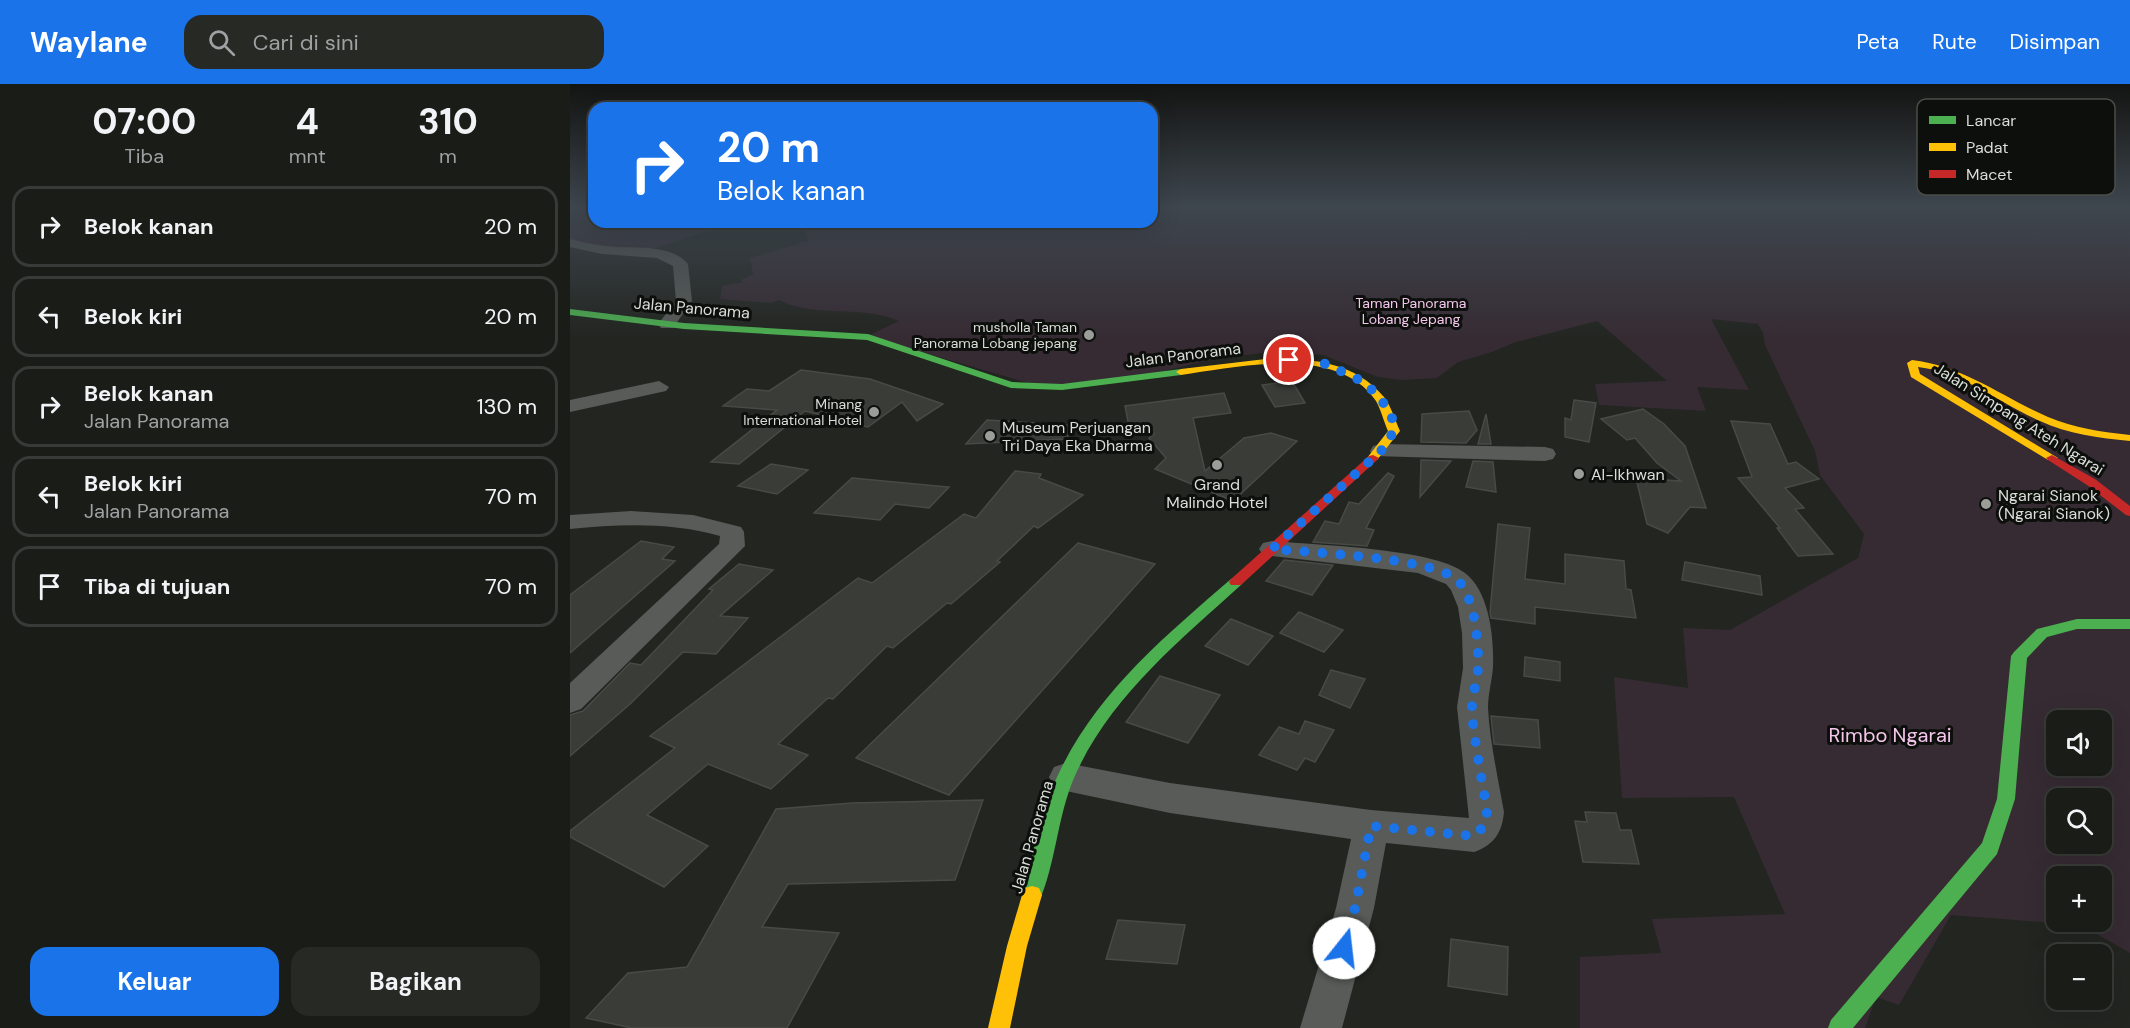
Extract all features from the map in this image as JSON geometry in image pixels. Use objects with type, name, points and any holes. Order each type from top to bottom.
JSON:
[{"type":"main road","name":"Jalan Panorama","points":[[570,312],[667,324],[868,337],[913,350],[1011,385],[1033,388],[1062,387],[1275,360],[1314,362],[1339,368],[1366,383],[1391,412],[1394,431],[1381,451],[1139,669],[1094,729],[1066,777],[1017,946],[999,1028]]},
{"type":"main road","name":"Jalan Simpang Ateh Ngarai","points":[[2130,438],[2060,425],[1991,394],[1946,368],[1926,362],[1912,363],[1915,375],[2091,482],[2130,512]]},
{"type":"main road","points":[[1839,1028],[1990,848],[2006,799],[2010,734],[2019,656],[2042,633],[2077,624],[2130,624]]},
{"type":"street","points":[[608,251],[663,256],[680,264],[684,301],[667,324]]},
{"type":"street","points":[[570,406],[658,387]]},
{"type":"street","points":[[1381,451],[1545,454]]},
{"type":"street","points":[[570,522],[674,520],[713,526],[732,532],[732,546],[570,701]]},
{"type":"street","points":[[1066,777],[1170,798],[1371,826],[1474,836],[1485,825],[1487,812],[1472,712],[1478,669],[1474,622],[1464,589],[1456,579],[1441,571],[1384,560],[1272,549]]},
{"type":"street","points":[[1322,1028],[1355,908],[1371,826]]},
{"type":"green space","points":[[610,251],[645,251],[633,255]]},
{"type":"green space","name":"Rimbo Ngarai","points":[[774,251],[2130,251],[2130,953],[2093,932],[2112,932],[2112,866],[2046,866],[2046,922],[1951,915],[1899,1005],[1876,997],[1865,1028],[1580,1028],[1580,957],[1661,953],[1652,919],[1785,914],[1734,797],[1622,798],[1614,677],[1688,688],[1683,628],[1730,630],[1858,558],[1864,534],[1820,475],[1815,451],[1765,345],[1763,333],[1758,324],[1711,319],[1749,390],[1697,387],[1706,411],[1599,405],[1595,384],[1667,381],[1597,321],[1516,342],[1458,362],[1437,378],[1402,380],[1378,377],[1323,355],[1277,351],[1215,359],[1115,382],[1049,389],[867,336],[899,321],[884,316],[808,309],[779,300],[771,303],[720,299],[722,286],[743,282],[741,280],[753,274],[750,258]]},
{"type":"building","points":[[801,370],[870,379],[943,404],[917,421],[902,402],[868,427],[805,411],[739,464],[711,462],[777,410],[723,406],[747,389],[769,391]]},
{"type":"building","points":[[1292,381],[1305,403],[1275,407],[1262,385]]},
{"type":"building","points":[[1224,393],[1231,413],[1193,418],[1205,471],[1244,438],[1271,433],[1297,441],[1233,501],[1155,469],[1166,458],[1149,438],[1154,434],[1134,435],[1134,432],[1130,432],[1125,406]]},
{"type":"building","points":[[1574,400],[1596,403],[1589,442],[1565,437],[1565,418],[1571,420]]},
{"type":"building","points":[[1643,409],[1664,424],[1685,446],[1706,508],[1690,507],[1668,533],[1647,524],[1636,478],[1681,481],[1657,463],[1635,438],[1627,440],[1601,419]]},
{"type":"building","points":[[1469,411],[1477,430],[1466,443],[1421,442],[1422,414]]},
{"type":"building","points":[[1486,414],[1491,444],[1478,444]]},
{"type":"building","points":[[987,420],[1068,425],[1068,439],[966,444]]},
{"type":"building","points":[[1731,421],[1770,424],[1788,464],[1796,462],[1819,479],[1785,488],[1804,508],[1795,509],[1833,554],[1798,556],[1777,528],[1780,528],[1738,478],[1752,477]]},
{"type":"building","points":[[1421,460],[1451,461],[1420,497]]},
{"type":"building","points":[[1473,461],[1493,462],[1496,492],[1466,487]]},
{"type":"building","points":[[771,464],[808,470],[777,494],[738,486]]},
{"type":"building","points":[[1015,471],[1041,474],[1039,478],[1083,495],[1038,528],[1034,526],[997,561],[1000,562],[951,604],[947,603],[893,648],[887,646],[833,699],[828,698],[778,744],[808,755],[771,789],[708,764],[647,815],[708,846],[664,887],[570,837],[570,831],[675,748],[650,736],[858,578],[872,583],[964,514],[976,518]]},
{"type":"building","points":[[1388,473],[1394,476],[1366,528],[1374,530],[1367,546],[1313,542],[1325,521],[1339,524],[1349,502],[1359,504]]},
{"type":"building","points":[[852,478],[949,487],[929,508],[895,504],[880,520],[814,513]]},
{"type":"building","points":[[1498,524],[1530,528],[1525,579],[1565,584],[1565,554],[1624,561],[1626,589],[1631,590],[1636,618],[1535,607],[1535,624],[1491,618]]},
{"type":"building","points":[[641,541],[674,547],[662,559],[675,561],[570,653],[570,595]]},
{"type":"building","points":[[1078,543],[1155,564],[949,795],[856,758]]},
{"type":"building","points":[[1284,560],[1333,565],[1312,595],[1266,581]]},
{"type":"building","points":[[1685,562],[1760,576],[1762,595],[1682,580]]},
{"type":"building","points":[[739,564],[773,570],[720,616],[748,618],[716,654],[683,652],[630,704],[570,756],[570,715],[583,711],[630,663],[641,665],[713,590],[709,589]]},
{"type":"building","points":[[1299,612],[1343,630],[1324,652],[1280,633]]},
{"type":"building","points":[[1231,619],[1273,636],[1248,665],[1205,646]]},
{"type":"building","points":[[1525,657],[1560,662],[1560,681],[1524,676]]},
{"type":"building","points":[[1331,670],[1365,679],[1350,708],[1319,695]]},
{"type":"building","points":[[1160,676],[1220,695],[1188,743],[1126,722]]},
{"type":"building","points":[[1491,716],[1538,720],[1540,748],[1494,744]]},
{"type":"building","points":[[1305,721],[1334,730],[1315,762],[1305,758],[1297,770],[1259,755],[1279,727],[1299,734]]},
{"type":"building","points":[[983,800],[955,880],[788,884],[762,927],[839,933],[787,1028],[632,1028],[586,1018],[628,973],[687,967],[776,809],[852,803]]},
{"type":"building","points":[[1585,812],[1616,813],[1620,830],[1631,830],[1639,864],[1583,862],[1575,821],[1587,822]]},
{"type":"building","points":[[1118,920],[1185,925],[1177,964],[1106,959]]},
{"type":"building","points":[[1451,939],[1508,947],[1507,995],[1448,986]]},
{"type":"traffic: fast","points":[[570,312],[684,326],[868,337],[1011,385],[1062,387],[1181,372]]},
{"type":"traffic: fast","points":[[1032,895],[1061,790],[1081,748],[1098,720],[1140,670],[1236,582]]},
{"type":"traffic: fast","points":[[1839,1028],[1990,848],[2006,799],[2019,656],[2042,633],[2077,624],[2130,624]]},
{"type":"traffic: slow","points":[[1181,372],[1274,361],[1306,362],[1335,367],[1360,380],[1380,400],[1394,431],[1373,458]]},
{"type":"traffic: slow","points":[[2052,458],[1915,375],[1912,363],[1930,365],[1964,376],[2028,411],[2065,427],[2130,438]]},
{"type":"traffic: slow","points":[[999,1028],[1017,946],[1032,895]]},
{"type":"traffic: jam","points":[[1236,582],[1373,458]]},
{"type":"traffic: jam","points":[[2052,458],[2091,482],[2130,512]]},
{"type":"place","name":"musholla Taman Panorama Lobang jepang","points":[[1089,335]]},
{"type":"place","name":"Minang International Hotel","points":[[874,412]]},
{"type":"place","name":"Museum Perjuangan Tri Daya Eka Dharma","points":[[990,436]]},
{"type":"place","name":"Grand Malindo Hotel","points":[[1217,465]]},
{"type":"place","name":"Al-Ikhwan","points":[[1579,474]]},
{"type":"place","name":"Ngarai Sianok (Ngarai Sianok)","points":[[1986,504]]},
{"type":"route","points":[[1289,360],[1326,364],[1339,368],[1366,383],[1391,412],[1394,431],[1381,451],[1272,549],[1384,560],[1441,571],[1456,579],[1464,589],[1470,603],[1477,645],[1478,669],[1472,712],[1487,812],[1485,825],[1474,836],[1371,826],[1355,908],[1344,948]]},
{"type":"park label","name":"Taman Panorama Lobang Jepang","points":[[1411,312]]}]
